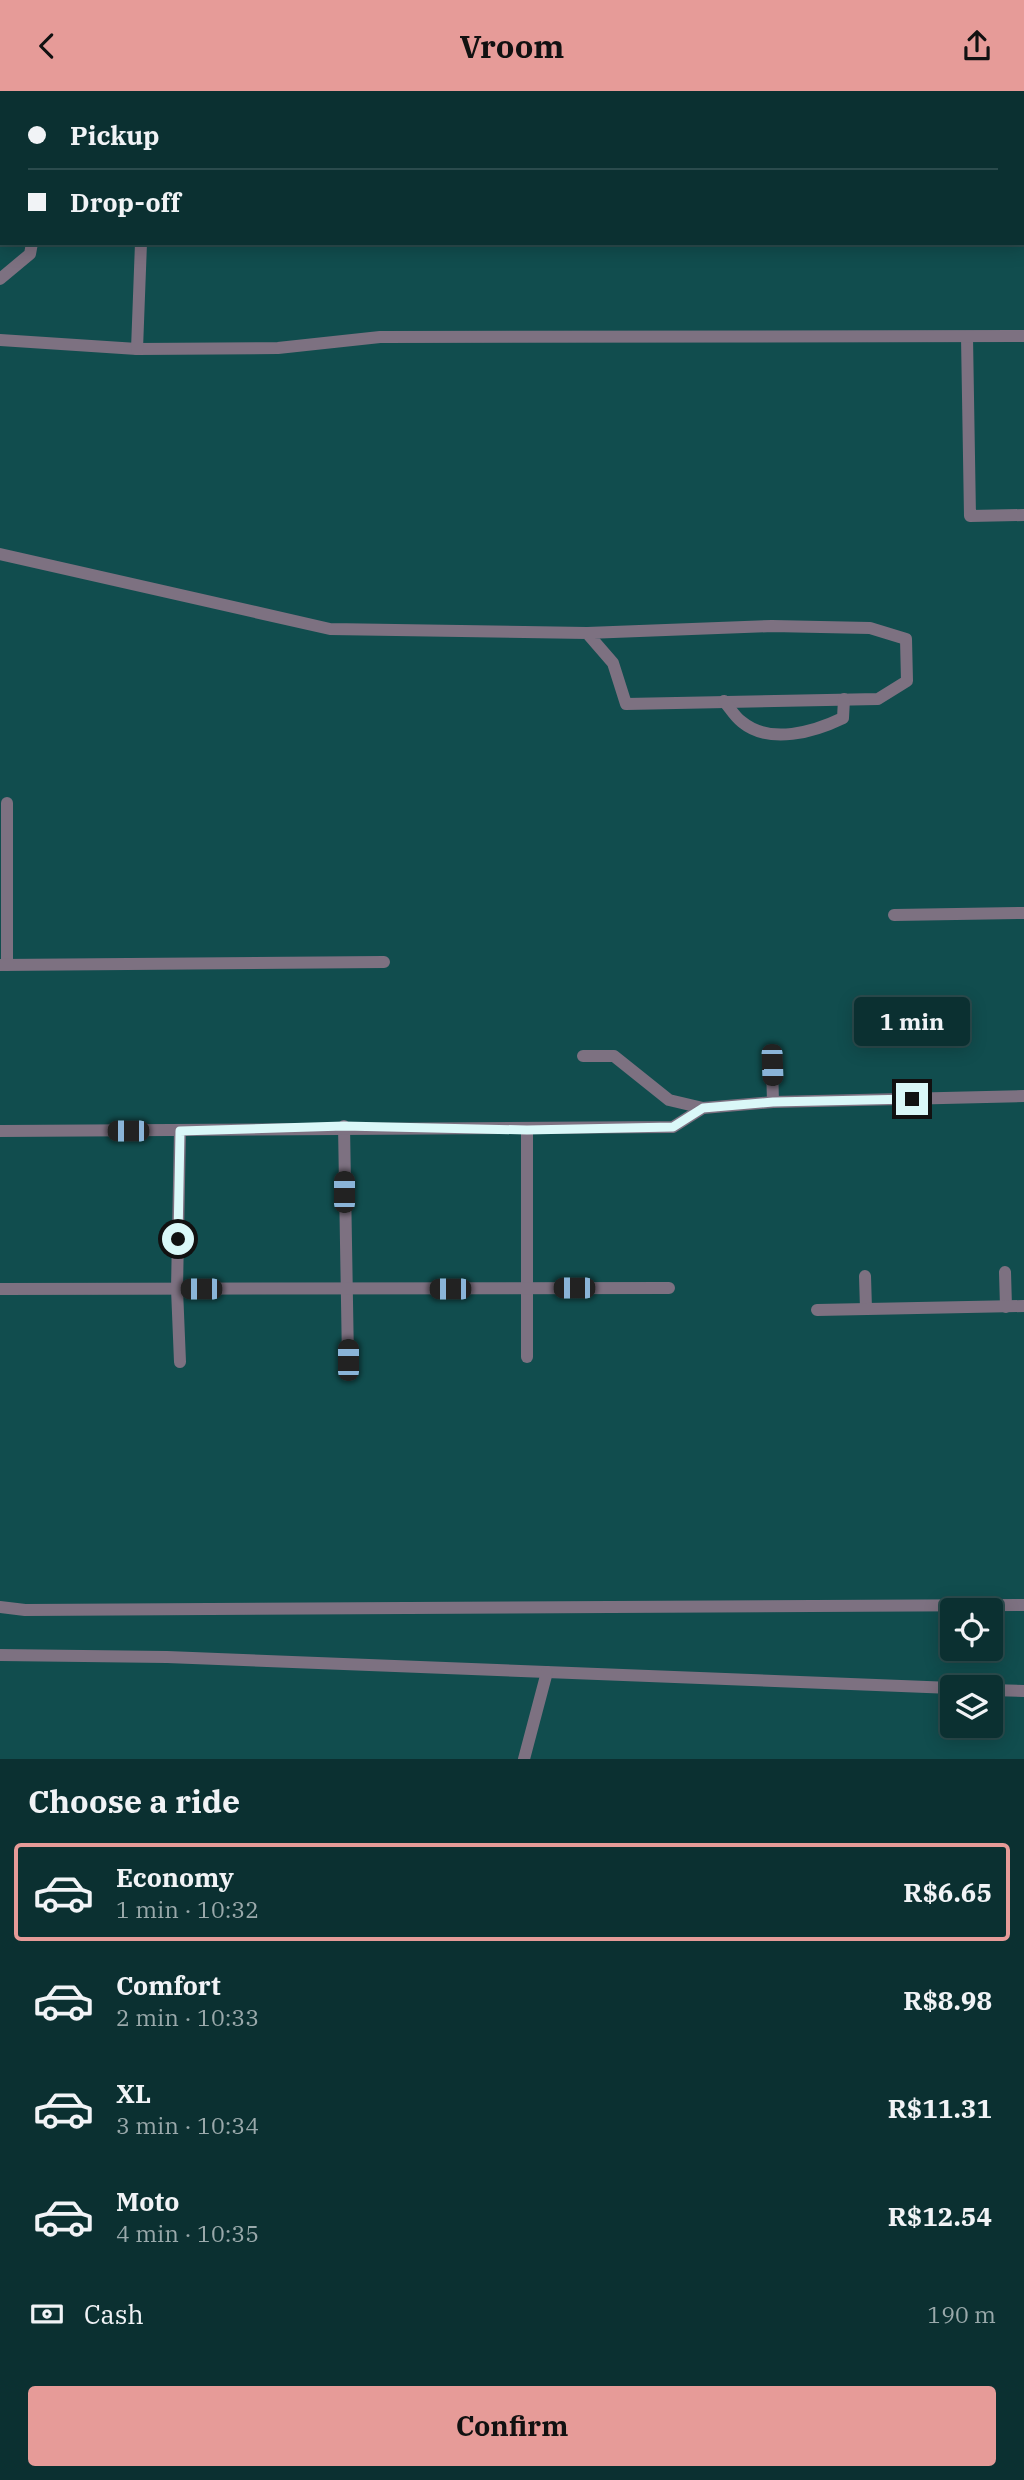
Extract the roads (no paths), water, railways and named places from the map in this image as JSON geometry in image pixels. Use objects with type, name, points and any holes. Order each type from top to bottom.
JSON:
[{"type":"lane","points":[[0,279],[30,254],[32,245]]},
{"type":"lane","points":[[137,349],[141,245]]},
{"type":"lane","points":[[0,340],[137,349],[278,348],[380,337],[1024,336]]},
{"type":"lane","points":[[967,337],[970,514],[1024,515]]},
{"type":"lane","points":[[0,554],[330,629],[587,633],[772,626],[870,628],[906,639],[907,681],[878,699],[626,704],[613,663],[587,633]]},
{"type":"lane","points":[[724,701],[743,724],[773,735],[818,730],[843,718],[844,699]]},
{"type":"lane","points":[[8,803],[4,965],[384,962]]},
{"type":"lane","points":[[894,915],[1024,913]]},
{"type":"lane","points":[[583,1056],[614,1056],[669,1100],[703,1108],[773,1102],[1024,1096]]},
{"type":"lane","points":[[772,1065],[773,1102]]},
{"type":"lane","points":[[0,1131],[180,1131],[344,1126],[527,1130],[673,1127],[703,1108]]},
{"type":"lane","points":[[344,1126],[348,1360]]},
{"type":"lane","points":[[527,1130],[527,1357]]},
{"type":"lane","points":[[180,1131],[177,1289],[180,1361]]},
{"type":"lane","points":[[1005,1272],[1006,1307]]},
{"type":"lane","points":[[865,1276],[866,1309]]},
{"type":"lane","points":[[0,1289],[668,1288]]},
{"type":"lane","points":[[817,1310],[1024,1306]]},
{"type":"lane","points":[[0,1607],[39,1610],[1024,1605]]},
{"type":"lane","points":[[0,1655],[133,1655],[940,1688]]},
{"type":"lane","points":[[524,1759],[547,1672]]},
{"type":"lane","points":[[1003,1690],[1024,1691]]}]
